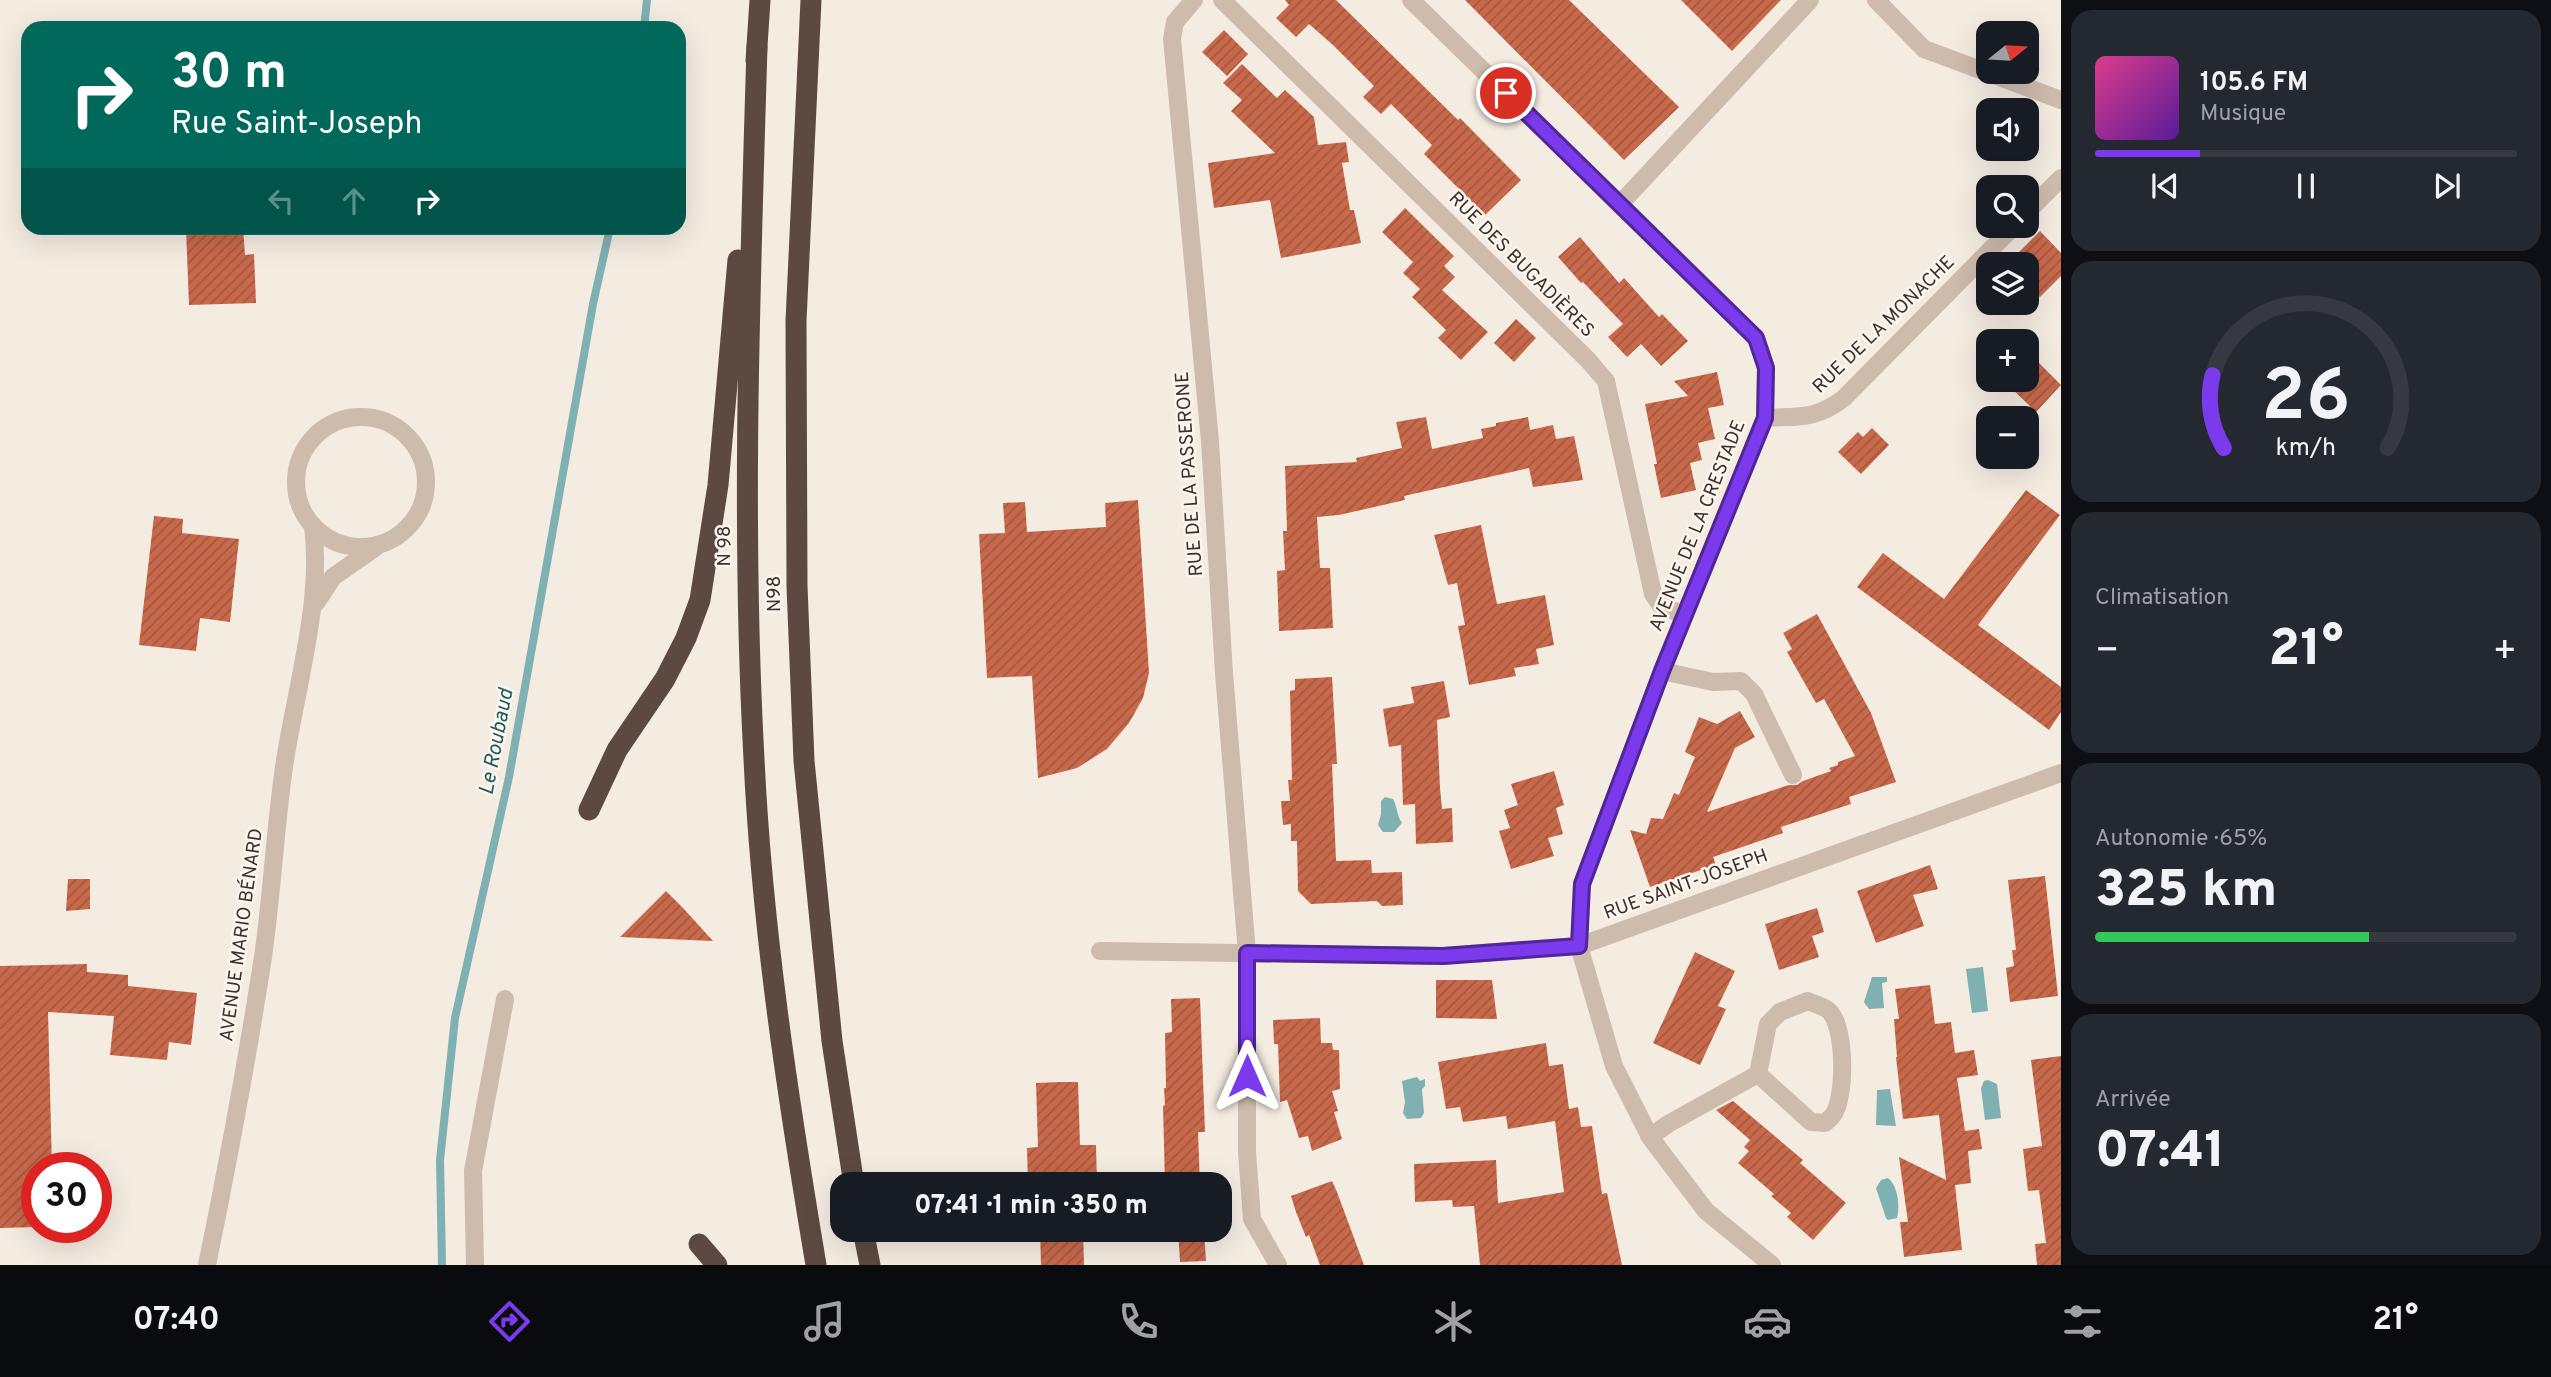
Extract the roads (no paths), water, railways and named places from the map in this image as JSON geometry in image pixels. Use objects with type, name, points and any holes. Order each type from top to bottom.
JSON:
[{"type":"highway","points":[[589,810],[617,750],[665,679],[686,638],[700,600],[718,485],[760,0]]},
{"type":"highway","name":"N98","points":[[811,0],[796,321],[797,599],[804,761],[832,1041],[852,1172]]},
{"type":"highway","name":"N 98","points":[[757,47],[749,324],[747,580],[754,762],[780,1043],[816,1265]]},
{"type":"highway","points":[[865,1242],[870,1265]]},
{"type":"highway","points":[[699,1244],[717,1265]]},
{"type":"street","name":"RUE DE LA PASSERONE","points":[[1194,0],[1175,22],[1171,39],[1210,441],[1224,673],[1247,953],[1247,1153],[1252,1219],[1278,1265]]},
{"type":"street","name":"RUE DES BUGADIÈRES","points":[[1222,0],[1588,360],[1606,381],[1653,594],[1661,606],[1685,615]]},
{"type":"street","name":"AVENUE DE LA CRESTADE","points":[[1410,0],[1756,338],[1766,368],[1765,418],[1662,671],[1582,884],[1579,946],[1614,1066],[1650,1137],[1706,1211],[1772,1265]]},
{"type":"street","points":[[1620,204],[1810,0]]},
{"type":"street","points":[[1877,0],[1924,49],[2061,100]]},
{"type":"street","points":[[2039,203],[2057,189]]},
{"type":"street","name":"RUE DE LA MONACHE","points":[[1765,418],[1828,411],[2002,238]]},
{"type":"street","points":[[358,417],[375,419],[393,426],[408,437],[419,453],[425,471],[426,491],[420,510],[410,526],[395,538],[377,546],[343,545],[327,538],[304,514],[298,496],[297,478],[301,459],[309,443],[326,428],[358,417]]},
{"type":"street","name":"AVENUE MARIO BÉNARD","points":[[207,1265],[230,1156],[259,981],[284,769],[312,609],[316,571],[313,526]]},
{"type":"street","name":"AVENUE MARIO BÉNARD","points":[[312,609],[333,577],[377,546]]},
{"type":"street","points":[[1662,671],[1713,682],[1741,681],[1754,694],[1793,775]]},
{"type":"street","name":"RUE SAINT-JOSEPH","points":[[1100,951],[1443,956],[1579,946],[2061,773]]},
{"type":"street","points":[[475,1265],[473,1171],[505,999]]},
{"type":"street","points":[[1650,1137],[1668,1124],[1758,1074],[1768,1024],[1780,1012],[1808,1001],[1828,1009],[1837,1021],[1842,1052],[1840,1094],[1834,1114],[1825,1123],[1811,1122],[1758,1074]]},
{"type":"water","points":[[1385,797],[1393,799],[1402,823],[1394,832],[1383,832],[1378,825],[1381,801]]},
{"type":"water","points":[[1983,967],[1988,1011],[1972,1013],[1966,969]]},
{"type":"water","points":[[1872,977],[1887,977],[1887,982],[1882,983],[1884,1008],[1869,1009],[1864,1002]]},
{"type":"water","points":[[1417,1077],[1420,1081],[1425,1079],[1422,1089],[1424,1113],[1421,1118],[1407,1119],[1403,1113],[1405,1102],[1402,1081]]},
{"type":"water","points":[[1984,1081],[1997,1084],[2001,1118],[1985,1120],[1981,1088]]},
{"type":"water","points":[[1890,1089],[1896,1126],[1876,1125],[1877,1090]]},
{"type":"water","points":[[1888,1178],[1896,1191],[1898,1208],[1897,1218],[1888,1220],[1876,1188],[1881,1180]]},
{"type":"waterway","name":"Le Roubaud","points":[[645,21],[647,0]]},
{"type":"waterway","name":"Le Roubaud","points":[[442,1265],[440,1160],[455,1018],[509,777],[593,304],[608,235]]}]
